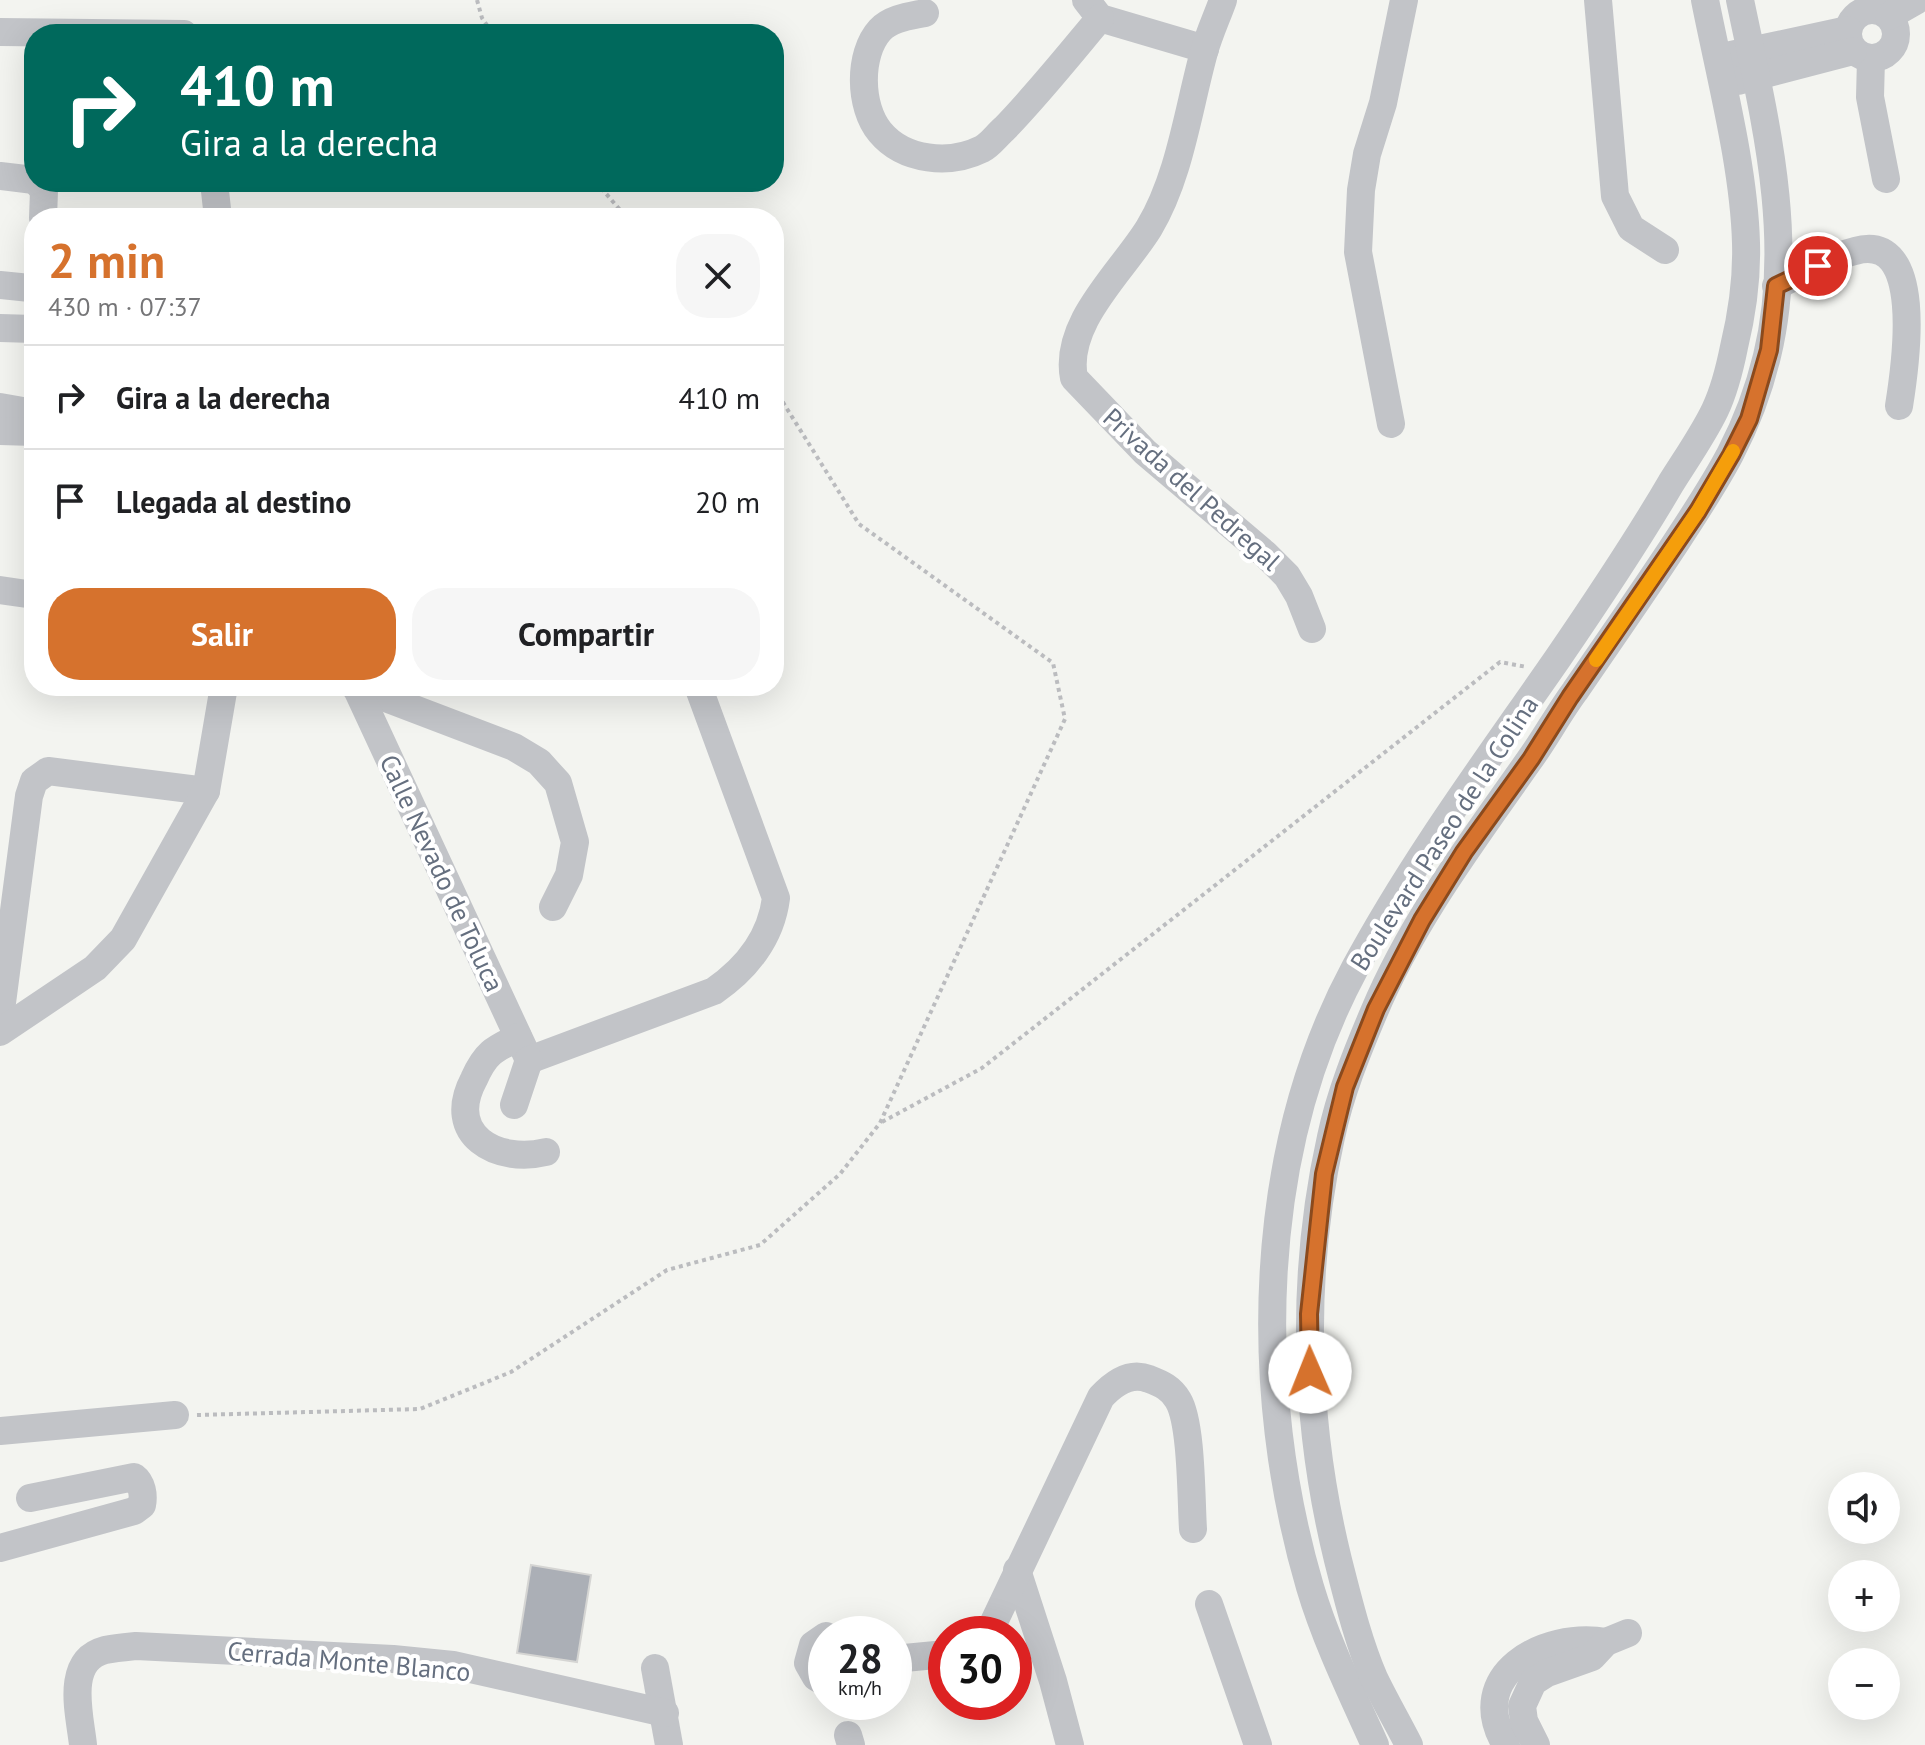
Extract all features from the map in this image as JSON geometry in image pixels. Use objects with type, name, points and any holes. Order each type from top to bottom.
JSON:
[{"type":"street","name":"Privada del Pedregal","points":[[1223,0],[1205,49],[1169,181],[1151,224],[1087,315],[1075,341],[1071,361],[1074,378],[1145,452],[1287,576],[1312,629]]},
{"type":"street","points":[[1391,424],[1358,252],[1367,154],[1383,103],[1404,0]]},
{"type":"street","points":[[1598,0],[1615,196],[1631,228],[1665,250]]},
{"type":"street","name":"Boulevard Paseo de la Colina","points":[[1375,1745],[1346,1681],[1311,1588],[1281,1453],[1276,1414],[1273,1300],[1281,1196],[1292,1136],[1326,1031],[1380,925],[1654,514],[1716,409],[1734,347],[1747,245],[1735,154],[1705,0]]},
{"type":"street","name":"Boulevard Paseo de la Colina","points":[[1409,1745],[1373,1675],[1355,1622],[1329,1523],[1318,1450],[1311,1393],[1309,1314],[1324,1174],[1345,1087],[1376,1009],[1422,920],[1464,852],[1531,759],[1698,511],[1749,419],[1769,350],[1779,252],[1777,197],[1740,0]]},
{"type":"street","points":[[1889,16],[1917,0]]},
{"type":"street","points":[[925,13],[898,19],[881,28],[866,52],[864,83],[868,106],[880,132],[905,151],[946,160],[984,148],[1022,110],[1093,9],[1205,49]]},
{"type":"street","points":[[1721,85],[1752,64],[1858,30],[1876,10],[1889,16],[1896,29],[1895,44],[1885,55],[1858,30]]},
{"type":"street","points":[[1858,30],[1886,179]]},
{"type":"street","points":[[0,32],[24,32]]},
{"type":"street","points":[[1716,57],[1752,64]]},
{"type":"street","points":[[0,176],[24,179]]},
{"type":"street","points":[[1776,286],[1856,251],[1885,250],[1895,255],[1909,279],[1913,326],[1899,406]]},
{"type":"street","points":[[0,285],[24,287]]},
{"type":"street","points":[[0,328],[24,329]]},
{"type":"street","points":[[0,407],[24,411]]},
{"type":"street","points":[[0,431],[24,432]]},
{"type":"street","points":[[0,590],[24,594]]},
{"type":"street","points":[[0,1032],[95,968],[123,939],[206,791],[222,696]]},
{"type":"street","name":"Calle Nevado de Toluca","points":[[359,696],[524,1048]]},
{"type":"street","points":[[379,696],[514,747],[539,762],[558,783],[575,842],[569,875],[553,907]]},
{"type":"street","points":[[546,1152],[515,1155],[490,1149],[476,1138],[466,1117],[470,1086],[491,1052],[524,1048],[714,991],[737,976],[764,939],[774,918],[776,898],[702,696]]},
{"type":"street","points":[[0,1018],[29,796],[34,781],[48,771],[206,791]]},
{"type":"street","points":[[514,1105],[524,1048]]},
{"type":"street","points":[[997,1616],[1101,1397],[1116,1381],[1142,1376],[1168,1387],[1180,1403],[1186,1423],[1193,1529]]},
{"type":"street","points":[[0,1431],[175,1415]]},
{"type":"street","points":[[1281,1453],[1318,1450]]},
{"type":"street","points":[[0,1548],[134,1511],[142,1505],[144,1497],[139,1481],[128,1477],[30,1498]]},
{"type":"street","points":[[1017,1570],[1070,1745]]},
{"type":"street","points":[[1209,1604],[1258,1745]]},
{"type":"street","points":[[1506,1745],[1494,1716],[1493,1702],[1495,1690],[1507,1671],[1527,1656],[1551,1645],[1617,1638],[1592,1657],[1547,1673],[1533,1682],[1522,1706],[1524,1721],[1536,1745]]},
{"type":"street","name":"Cerrada Monte Blanco","points":[[83,1745],[77,1682],[84,1663],[101,1651],[136,1646],[453,1665],[665,1713]]},
{"type":"street","points":[[655,1668],[669,1745]]},
{"type":"path","points":[[477,0],[486,24]]},
{"type":"path","points":[[605,192],[618,208]]},
{"type":"path","points":[[175,1415],[420,1409],[511,1372],[667,1270],[760,1245],[840,1174],[880,1123],[1065,719],[1053,663],[859,524],[784,404]]},
{"type":"path","points":[[880,1123],[982,1068],[1500,662],[1548,672]]},
{"type":"building","points":[[531,1565],[591,1575],[577,1662],[517,1653]]},
{"type":"slow traffic","points":[[1596,660],[1698,511],[1733,451]]},
{"type":"route","points":[[1310,1372],[1309,1314],[1324,1174],[1345,1087],[1376,1009],[1404,952],[1464,852],[1634,607],[1731,455],[1749,419],[1769,350],[1776,286],[1818,266]]}]
